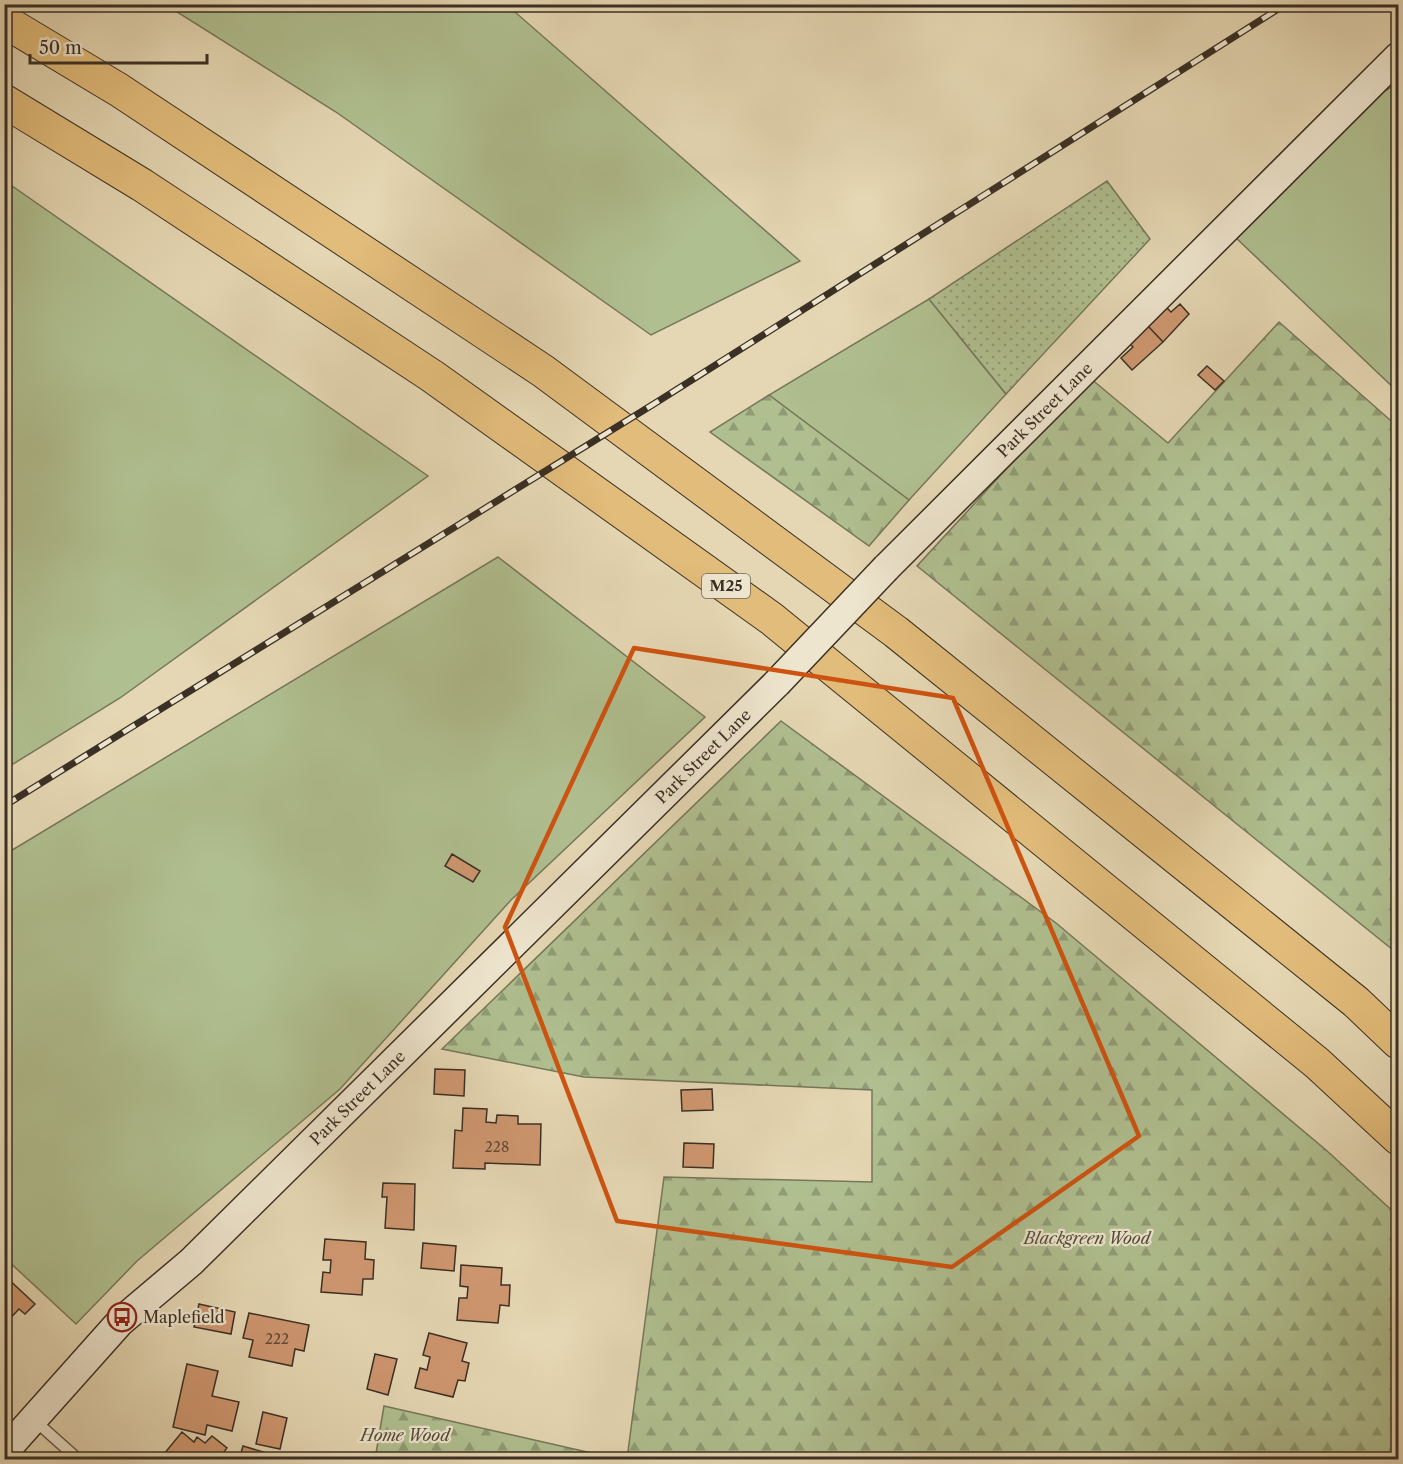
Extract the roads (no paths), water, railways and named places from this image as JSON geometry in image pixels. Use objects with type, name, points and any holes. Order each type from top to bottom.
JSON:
[{"type":"highway","points":[[4,21],[119,90],[543,370],[896,632],[1356,1002],[1398,1042]]},
{"type":"highway","name":"M25","points":[[4,101],[142,185],[432,376],[772,619],[1317,1063],[1398,1137]]},
{"type":"street","name":"Park Street Lane","points":[[4,1452],[120,1322],[191,1262],[777,683],[886,568],[1398,57]]},
{"type":"lane","points":[[33,1419],[79,1460]]},
{"type":"railway","points":[[4,806],[657,402],[1286,4]]},
{"type":"place","name":"Maplefield","points":[[122,1317]]},
{"type":"park label","name":"Blackgreen Wood","points":[[1087,1238]]},
{"type":"park label","name":"Home Wood","points":[[405,1435]]}]
